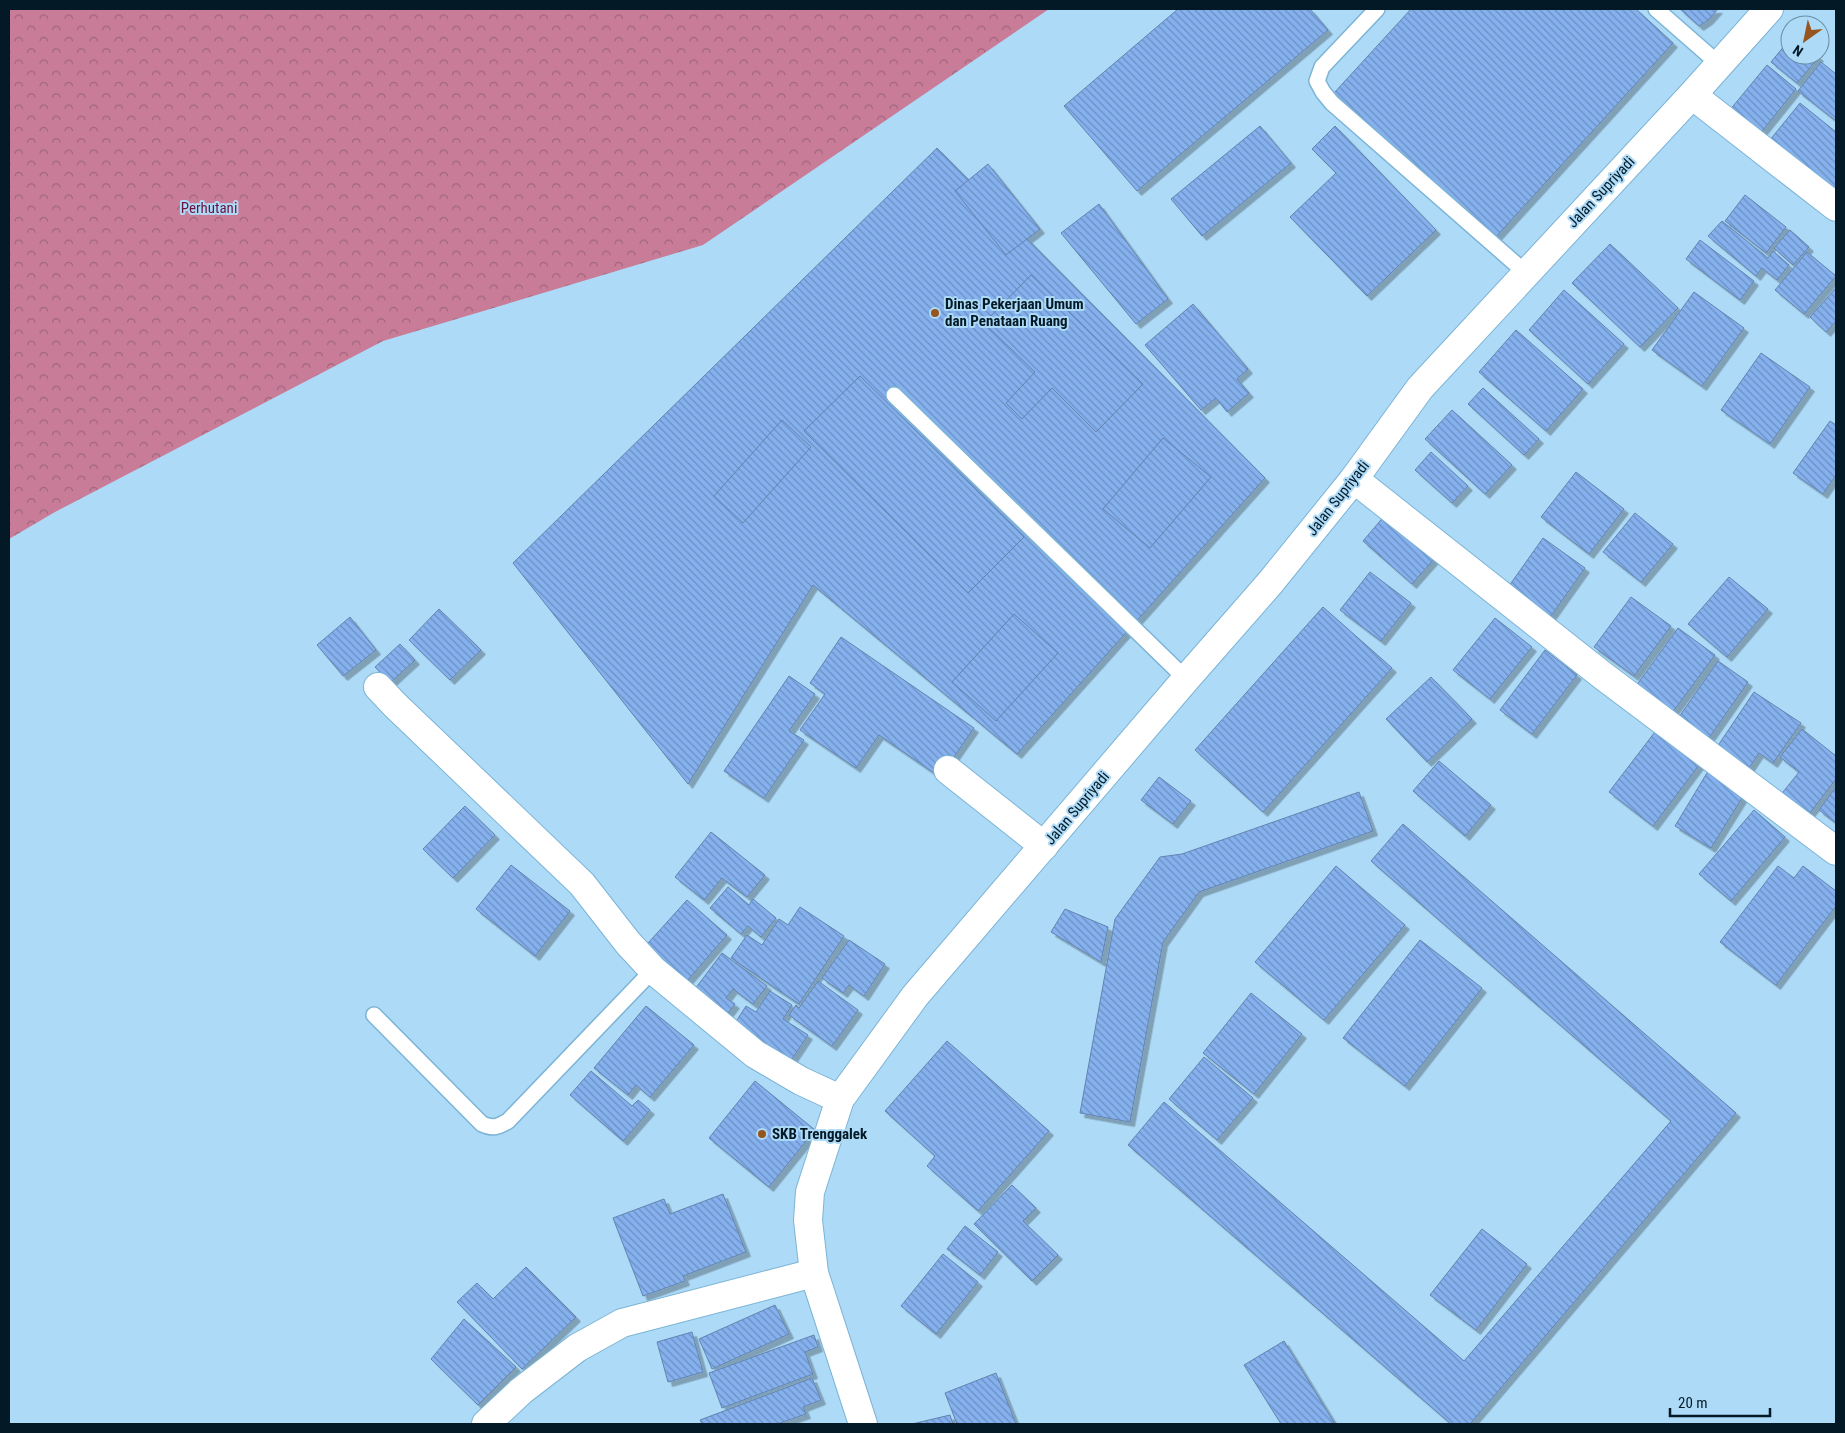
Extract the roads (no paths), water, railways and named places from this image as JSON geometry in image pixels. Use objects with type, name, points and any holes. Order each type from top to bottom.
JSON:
[{"type":"street","name":"Jalan Supriyadi","points":[[863,1424],[814,1273],[808,1220],[810,1192],[840,1099],[1034,838],[1270,583],[1354,479],[1420,388],[1523,270],[1692,95],[1716,62],[1769,9]]},
{"type":"street","points":[[1692,95],[1836,207]]},
{"type":"street","points":[[1354,479],[1602,675],[1836,851]]},
{"type":"street","points":[[378,687],[582,884],[628,943],[653,970],[755,1054],[802,1082],[840,1099]]},
{"type":"street","points":[[948,770],[1034,838]]},
{"type":"street","points":[[486,1424],[521,1391],[577,1348],[622,1323],[814,1273]]},
{"type":"lane","points":[[1376,9],[1322,67],[1317,81],[1323,92],[1332,103],[1523,270]]},
{"type":"lane","points":[[1656,9],[1716,62]]},
{"type":"lane","points":[[894,395],[1183,676]]},
{"type":"lane","points":[[374,1015],[482,1124],[495,1128],[508,1121],[653,970]]},
{"type":"place","name":"Dinas Pekerjaan Umum dan Penataan Ruang","points":[[935,313]]},
{"type":"place","name":"SKB Trenggalek","points":[[762,1134]]},
{"type":"park label","name":"Perhutani","points":[[209,208]]}]
